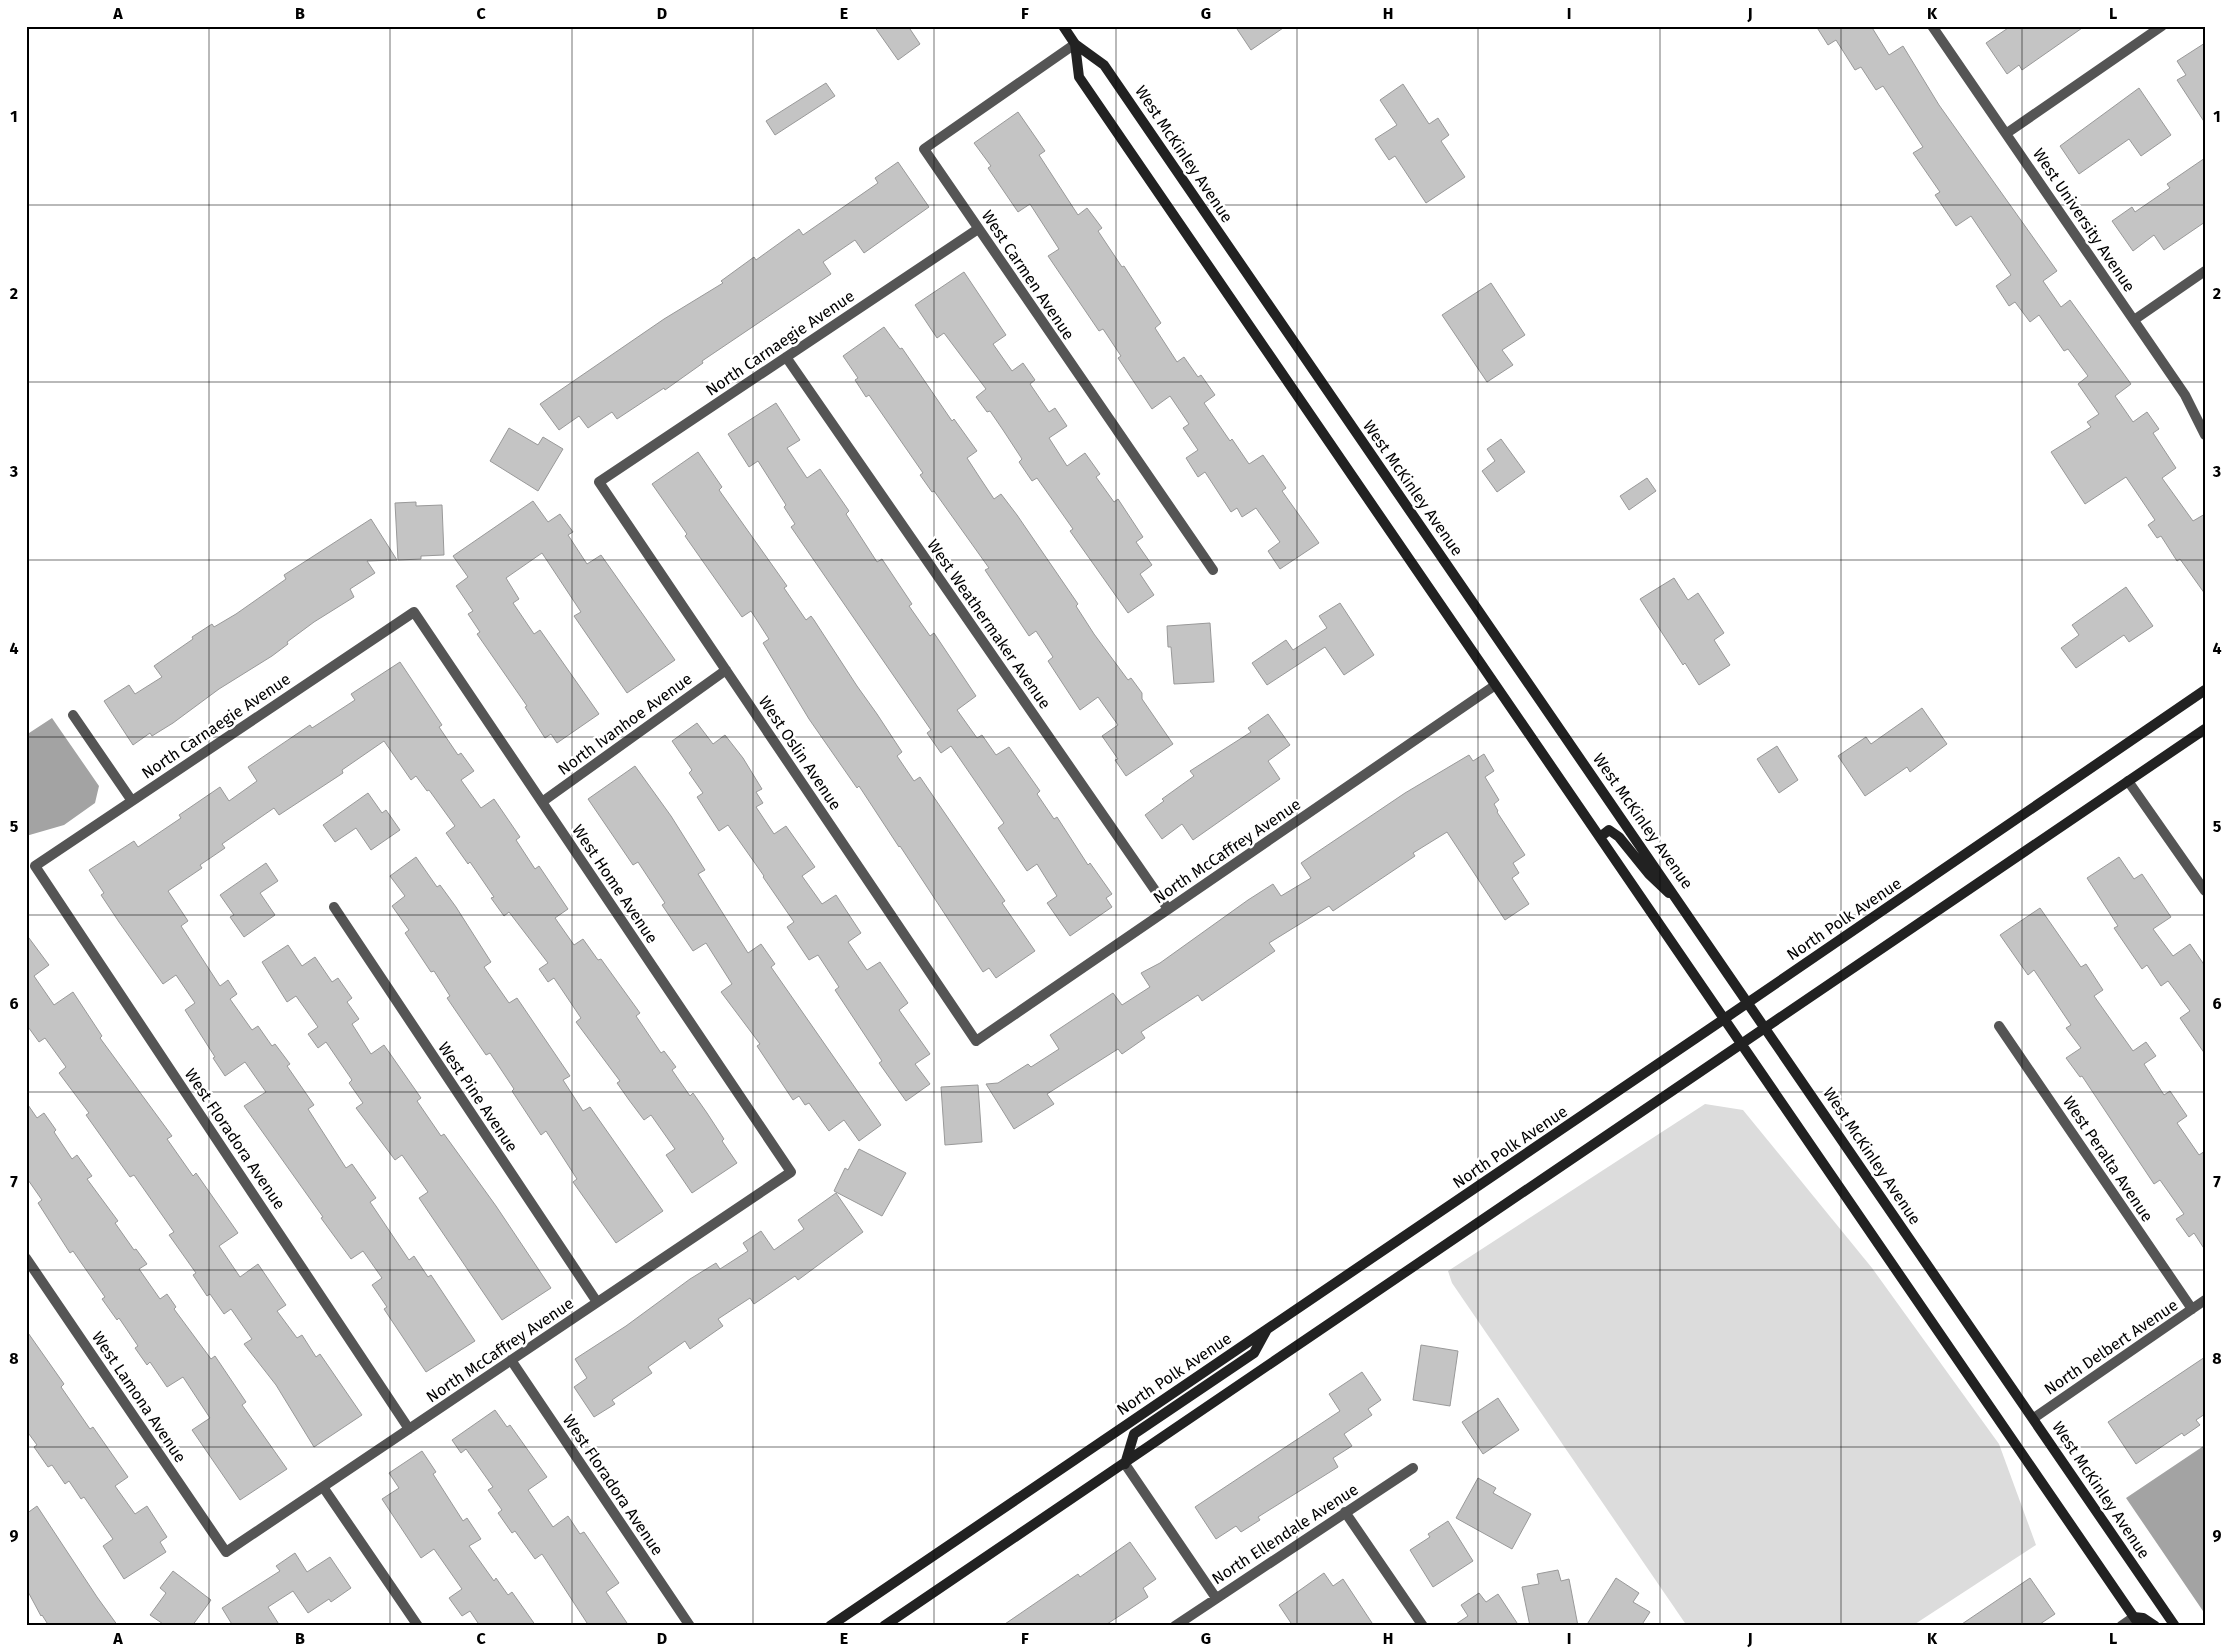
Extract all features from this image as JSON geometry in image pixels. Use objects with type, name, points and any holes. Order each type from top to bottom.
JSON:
[{"type":"main road","name":"West McKinley Avenue","points":[[1063,26],[1075,44],[1104,65],[2175,1626]]},
{"type":"main road","name":"West McKinley Avenue","points":[[1075,44],[1079,77],[1494,686],[1600,837],[2137,1621]]},
{"type":"main road","name":"North Polk Avenue","points":[[830,1626],[1749,1003],[2205,690]]},
{"type":"main road","points":[[884,1626],[2205,729]]},
{"type":"main road","points":[[1600,837],[1609,830],[1619,837],[1649,874],[1684,908]]},
{"type":"main road","points":[[1125,1464],[1134,1434],[1254,1353],[1266,1330]]},
{"type":"main road","points":[[2137,1621],[2143,1618],[2155,1626]]},
{"type":"street","name":"West University Avenue","points":[[1932,26],[2185,395],[2205,435]]},
{"type":"street","points":[[2007,133],[2162,26]]},
{"type":"street","name":"West Carmen Avenue","points":[[1075,44],[924,149],[1213,570]]},
{"type":"street","name":"North Carnaegie Avenue","points":[[599,482],[978,228]]},
{"type":"street","points":[[2134,320],[2205,271]]},
{"type":"street","name":"West Weathermaker Avenue","points":[[786,357],[1168,909]]},
{"type":"street","name":"West Oslin Avenue","points":[[599,482],[976,1041]]},
{"type":"street","name":"North Carnaegie Avenue","points":[[35,866],[414,612]]},
{"type":"street","name":"West Home Avenue","points":[[414,612],[790,1172]]},
{"type":"street","name":"North Ivanhoe Avenue","points":[[542,802],[726,670]]},
{"type":"street","name":"North McCaffrey Avenue","points":[[976,1041],[1494,686]]},
{"type":"street","points":[[73,715],[132,801]]},
{"type":"street","points":[[2128,781],[2205,891]]},
{"type":"street","name":"West Floradora Avenue","points":[[35,866],[410,1429]]},
{"type":"street","name":"West Pine Avenue","points":[[334,907],[597,1302]]},
{"type":"street","name":"West Peralta Avenue","points":[[1999,1026],[2192,1309]]},
{"type":"street","name":"North McCaffrey Avenue","points":[[226,1552],[790,1172]]},
{"type":"street","name":"West Lamona Avenue","points":[[26,1258],[226,1552]]},
{"type":"street","name":"North Delbert Avenue","points":[[2034,1418],[2205,1300]]},
{"type":"street","name":"West Floradora Avenue","points":[[511,1360],[690,1626]]},
{"type":"street","points":[[1125,1464],[1216,1598]]},
{"type":"street","name":"North Ellendale Avenue","points":[[1175,1626],[1413,1468]]},
{"type":"street","points":[[323,1487],[418,1626]]},
{"type":"street","points":[[1345,1512],[1423,1626]]},
{"type":"street","points":[[2121,1626],[2137,1621]]},
{"type":"shaded area","points":[[52,718],[99,786],[95,803],[64,825],[26,836],[26,735]]},
{"type":"shaded area","points":[[1705,1104],[1743,1110],[1872,1268],[1999,1444],[2036,1545],[1912,1626],[1687,1626],[1452,1283],[1448,1271]]},
{"type":"shaded area","points":[[2205,1445],[2205,1614],[2126,1498]]},
{"type":"building","points":[[874,26],[908,26],[920,44],[898,60]]},
{"type":"building","points":[[1235,26],[1286,26],[1251,50]]},
{"type":"building","points":[[1816,26],[1871,26],[1889,55],[1903,46],[1939,105],[2057,271],[2043,281],[2061,307],[2070,300],[2131,384],[2115,396],[2133,422],[2147,412],[2159,429],[2153,433],[2176,468],[2162,478],[2193,521],[2205,514],[2205,594],[2180,559],[2177,561],[2161,536],[2157,538],[2148,525],[2155,520],[2126,477],[2085,504],[2051,452],[2091,427],[2087,422],[2099,414],[2078,384],[2088,376],[2068,349],[2064,351],[2039,315],[2030,322],[2015,302],[2009,306],[1996,286],[2011,275],[1971,216],[1956,226],[1935,195],[1940,192],[1913,153],[1923,147],[1883,86],[1876,90],[1861,67],[1855,70],[1836,40],[1828,45]]},
{"type":"building","points":[[2011,26],[2085,26],[2022,70],[2019,65],[2007,74],[1986,43]]},
{"type":"building","points":[[2205,43],[2205,123],[2177,80],[2186,75],[2177,61]]},
{"type":"building","points":[[826,83],[835,96],[775,135],[766,121]]},
{"type":"building","points":[[1403,84],[1429,124],[1438,118],[1449,135],[1441,141],[1465,177],[1426,203],[1395,156],[1389,160],[1375,139],[1397,125],[1380,100]]},
{"type":"building","points":[[2139,88],[2171,135],[2141,156],[2129,139],[2079,174],[2060,146]]},
{"type":"building","points":[[1018,112],[1045,151],[1039,155],[1078,215],[1087,208],[1102,228],[1098,231],[1122,267],[1124,266],[1161,323],[1155,328],[1177,362],[1184,357],[1198,377],[1201,375],[1215,395],[1204,403],[1230,441],[1232,439],[1249,464],[1263,455],[1286,488],[1282,491],[1319,543],[1280,569],[1268,551],[1280,542],[1256,508],[1242,517],[1237,508],[1231,512],[1205,472],[1198,477],[1186,458],[1198,450],[1183,428],[1189,424],[1170,396],[1152,409],[1118,358],[1121,356],[1103,329],[1099,331],[1048,256],[1059,249],[1030,204],[1018,212],[988,168],[991,166],[974,143]]},
{"type":"building","points":[[2205,158],[2205,222],[2164,250],[2154,235],[2133,251],[2112,221],[2132,207],[2135,212],[2170,188],[2167,184]]},
{"type":"building","points":[[898,162],[929,207],[864,253],[855,240],[823,262],[831,274],[702,361],[703,363],[665,390],[664,388],[617,419],[612,412],[588,428],[579,416],[559,430],[540,404],[664,319],[723,283],[721,281],[754,257],[756,260],[799,229],[803,235],[878,183],[875,178]]},
{"type":"building","points":[[964,272],[1006,335],[993,344],[1012,371],[1023,363],[1035,380],[1030,384],[1049,412],[1055,408],[1067,426],[1049,438],[1067,466],[1085,453],[1100,474],[1096,477],[1114,502],[1118,499],[1143,537],[1136,542],[1152,565],[1140,574],[1154,595],[1128,613],[1070,531],[1073,529],[1037,478],[1032,481],[1019,462],[1022,459],[990,411],[987,412],[976,397],[986,389],[944,333],[937,338],[915,305]]},
{"type":"building","points":[[1491,283],[1525,335],[1502,350],[1513,365],[1487,382],[1442,315]]},
{"type":"building","points":[[884,327],[900,349],[902,348],[952,421],[954,419],[977,451],[967,458],[994,499],[1001,494],[1017,515],[1078,604],[1076,606],[1094,634],[1128,680],[1131,678],[1142,693],[1142,699],[1173,744],[1126,776],[1115,760],[1118,759],[1102,736],[1118,725],[1098,697],[1080,710],[1048,661],[1053,657],[1036,631],[1029,636],[985,570],[989,568],[934,491],[932,492],[920,475],[923,473],[869,395],[866,397],[855,380],[858,378],[843,356]]},
{"type":"building","points":[[776,403],[800,440],[787,448],[807,478],[820,469],[849,511],[846,514],[877,562],[882,559],[912,604],[909,606],[930,636],[934,633],[976,696],[957,710],[977,738],[982,735],[996,755],[1009,747],[1040,791],[1037,794],[1054,819],[1057,817],[1088,865],[1090,863],[1112,894],[1106,898],[1112,907],[1070,936],[1047,903],[1057,896],[1037,864],[1027,871],[998,828],[1004,823],[951,746],[941,753],[927,733],[931,730],[791,527],[795,524],[784,507],[786,505],[758,461],[749,467],[728,434]]},
{"type":"building","points":[[509,428],[538,445],[543,437],[563,449],[538,491],[490,461]]},
{"type":"building","points":[[1501,439],[1525,472],[1497,492],[1482,471],[1495,461],[1487,449]]},
{"type":"building","points":[[698,452],[722,487],[719,490],[787,586],[784,588],[806,620],[811,616],[814,620],[902,752],[897,756],[914,781],[920,777],[1005,901],[1002,903],[1035,951],[996,978],[989,968],[983,972],[859,786],[857,788],[809,719],[763,643],[769,639],[751,611],[742,617],[685,536],[687,534],[652,484]]},
{"type":"building","points":[[1647,478],[1656,491],[1629,510],[1620,496]]},
{"type":"building","points":[[533,501],[548,522],[560,514],[573,532],[568,535],[587,564],[601,555],[675,660],[627,693],[574,616],[581,612],[542,553],[506,578],[519,599],[513,603],[534,634],[540,630],[599,714],[557,743],[551,734],[545,738],[525,707],[527,706],[477,634],[480,632],[468,614],[473,611],[456,586],[468,577],[453,556]]},
{"type":"building","points":[[416,502],[416,506],[442,505],[444,555],[398,560],[395,503]]},
{"type":"building","points":[[371,519],[397,560],[367,561],[375,573],[350,589],[354,597],[314,622],[272,656],[219,689],[173,723],[152,736],[150,733],[133,745],[104,701],[129,685],[135,694],[162,677],[154,666],[193,639],[192,637],[212,624],[214,627],[236,614],[286,579],[284,575]]},
{"type":"building","points":[[1674,578],[1688,600],[1698,593],[1724,633],[1714,640],[1730,665],[1699,685],[1685,663],[1683,665],[1640,599]]},
{"type":"building","points":[[2126,587],[2153,626],[2129,642],[2124,635],[2076,668],[2061,648],[2079,635],[2072,625]]},
{"type":"building","points":[[1340,603],[1374,655],[1344,675],[1325,647],[1267,685],[1252,663],[1286,640],[1293,650],[1327,628],[1319,616]]},
{"type":"building","points":[[1210,623],[1214,682],[1174,684],[1171,647],[1168,647],[1167,626]]},
{"type":"building","points":[[400,662],[442,725],[439,727],[458,755],[461,753],[474,771],[461,780],[481,808],[494,799],[520,837],[516,840],[535,869],[539,866],[568,909],[555,918],[574,945],[583,939],[598,960],[601,959],[640,1013],[636,1016],[661,1053],[664,1051],[676,1067],[672,1070],[690,1096],[693,1093],[707,1113],[724,1139],[722,1141],[737,1163],[692,1193],[666,1155],[675,1149],[651,1115],[644,1120],[617,1083],[620,1081],[576,1022],[581,1018],[554,978],[548,982],[539,969],[548,963],[509,912],[504,916],[491,898],[494,897],[470,862],[468,864],[446,833],[455,826],[429,790],[427,791],[416,776],[411,780],[384,741],[342,770],[343,773],[279,815],[274,808],[222,844],[225,848],[200,865],[202,868],[168,891],[188,921],[181,926],[220,986],[228,980],[237,994],[230,999],[252,1030],[258,1026],[272,1046],[275,1044],[290,1064],[287,1066],[314,1105],[308,1109],[346,1168],[352,1164],[376,1198],[370,1202],[409,1260],[414,1256],[428,1277],[431,1275],[475,1341],[426,1372],[384,1309],[387,1307],[372,1285],[382,1278],[363,1251],[351,1259],[244,1106],[266,1092],[245,1062],[225,1076],[185,1010],[195,1003],[176,975],[163,984],[101,895],[104,893],[89,870],[134,841],[138,847],[181,818],[179,815],[220,787],[229,801],[257,781],[248,767],[310,725],[312,728],[355,700],[351,694]]},
{"type":"building","points":[[1922,708],[1947,744],[1910,772],[1907,767],[1865,796],[1838,756],[1866,737],[1871,744]]},
{"type":"building","points":[[1268,714],[1290,745],[1268,761],[1280,779],[1193,840],[1182,824],[1162,839],[1145,815],[1164,801],[1162,799],[1194,776],[1190,771],[1251,732],[1248,728]]},
{"type":"building","points":[[697,723],[713,744],[725,735],[743,758],[762,789],[756,792],[763,803],[756,807],[774,834],[786,826],[815,867],[802,876],[822,904],[836,895],[861,933],[848,942],[867,970],[880,962],[908,1003],[899,1010],[930,1054],[915,1064],[930,1084],[906,1101],[879,1063],[882,1061],[835,990],[839,987],[818,955],[809,960],[787,927],[794,922],[764,876],[728,825],[719,831],[697,797],[703,793],[689,773],[692,770],[672,741]]},
{"type":"building","points":[[1777,746],[1798,780],[1779,793],[1757,759]]},
{"type":"building","points":[[1484,754],[1494,771],[1485,777],[1499,800],[1494,804],[1497,812],[1525,855],[1513,863],[1519,873],[1512,878],[1529,904],[1505,920],[1447,832],[1413,853],[1415,856],[1333,911],[1329,906],[1269,943],[1275,951],[1202,1001],[1198,995],[1141,1032],[1145,1038],[1122,1054],[1118,1049],[1047,1094],[1054,1104],[1014,1129],[986,1084],[998,1083],[1028,1064],[1031,1067],[1059,1049],[1050,1035],[1113,993],[1122,1005],[1150,987],[1141,973],[1160,963],[1273,884],[1281,896],[1311,878],[1301,863],[1405,793],[1469,755],[1473,761]]},
{"type":"building","points":[[635,766],[671,816],[705,870],[698,874],[748,953],[761,944],[775,964],[771,967],[881,1125],[859,1141],[844,1120],[829,1131],[809,1103],[805,1105],[799,1096],[793,1100],[757,1046],[760,1044],[721,992],[732,984],[706,943],[693,951],[662,905],[665,903],[638,862],[633,865],[588,799]]},
{"type":"building","points":[[368,793],[382,813],[386,810],[400,830],[371,850],[356,828],[335,842],[323,825]]},
{"type":"building","points":[[416,857],[437,887],[440,885],[456,907],[491,962],[484,967],[509,1003],[517,998],[570,1076],[563,1080],[583,1111],[590,1107],[663,1211],[616,1243],[573,1182],[577,1179],[546,1131],[541,1135],[490,1053],[486,1055],[447,998],[450,996],[434,971],[431,972],[405,933],[409,930],[392,906],[405,896],[390,876]]},
{"type":"building","points":[[2119,857],[2134,879],[2142,874],[2171,917],[2153,929],[2173,956],[2190,944],[2205,966],[2205,1054],[2180,1018],[2190,1011],[2168,981],[2161,986],[2147,965],[2142,969],[2114,928],[2118,926],[2087,878]]},
{"type":"building","points":[[266,863],[278,881],[260,893],[275,915],[244,937],[230,917],[234,915],[220,895]]},
{"type":"building","points":[[2040,908],[2081,967],[2086,964],[2103,990],[2094,996],[2133,1051],[2146,1042],[2156,1056],[2144,1064],[2164,1095],[2170,1091],[2187,1116],[2177,1123],[2199,1155],[2205,1151],[2205,1250],[2194,1233],[2189,1237],[2176,1219],[2184,1214],[2160,1180],[2154,1184],[2082,1076],[2080,1077],[2066,1058],[2081,1048],[2066,1028],[2071,1025],[2034,970],[2028,975],[2000,935]]},
{"type":"building","points":[[26,934],[49,965],[34,976],[54,1005],[73,992],[102,1036],[100,1038],[172,1136],[167,1139],[193,1176],[196,1173],[238,1233],[219,1246],[240,1277],[258,1264],[286,1305],[277,1311],[297,1338],[302,1335],[316,1357],[320,1354],[362,1415],[314,1447],[276,1385],[244,1344],[252,1339],[231,1309],[224,1314],[210,1294],[207,1296],[193,1275],[196,1273],[169,1235],[174,1232],[134,1175],[130,1177],[86,1115],[89,1113],[59,1073],[66,1067],[45,1038],[39,1042],[26,1024]]},
{"type":"building","points":[[288,945],[302,966],[315,957],[332,982],[338,978],[352,998],[347,1002],[359,1019],[352,1024],[371,1054],[384,1045],[421,1098],[417,1101],[441,1136],[444,1134],[496,1206],[551,1288],[502,1320],[419,1198],[428,1192],[402,1155],[395,1160],[356,1108],[363,1103],[349,1083],[352,1080],[326,1042],[318,1048],[308,1034],[318,1027],[296,996],[287,1002],[262,962]]},
{"type":"building","points":[[978,1085],[982,1142],[945,1145],[941,1087]]},
{"type":"building","points":[[26,1102],[37,1118],[44,1113],[72,1159],[77,1155],[92,1176],[87,1179],[118,1221],[115,1223],[134,1250],[136,1249],[147,1264],[139,1269],[160,1299],[167,1294],[176,1307],[174,1309],[211,1359],[215,1356],[246,1402],[242,1405],[287,1469],[240,1500],[192,1430],[210,1418],[183,1377],[167,1387],[150,1362],[147,1365],[135,1348],[138,1346],[119,1318],[117,1320],[102,1299],[105,1297],[73,1251],[70,1253],[38,1203],[42,1200],[26,1177]]},
{"type":"building","points":[[859,1149],[906,1173],[882,1216],[834,1191],[845,1168],[848,1170]]},
{"type":"building","points":[[836,1193],[863,1232],[798,1280],[795,1276],[754,1304],[750,1298],[718,1319],[723,1326],[690,1349],[685,1341],[648,1367],[652,1373],[612,1400],[615,1404],[594,1417],[574,1387],[587,1378],[575,1359],[626,1326],[690,1279],[716,1263],[720,1269],[748,1251],[743,1243],[761,1231],[774,1250],[804,1229],[798,1220]]},
{"type":"building","points":[[26,1330],[64,1384],[61,1387],[90,1429],[93,1427],[128,1477],[115,1486],[135,1514],[147,1506],[167,1537],[160,1542],[166,1552],[124,1579],[103,1546],[113,1539],[84,1497],[81,1499],[69,1481],[65,1484],[52,1465],[48,1467],[34,1447],[37,1445],[26,1430]]},
{"type":"building","points":[[1421,1345],[1458,1351],[1450,1406],[1413,1400]]},
{"type":"building","points":[[2205,1357],[2205,1414],[2196,1420],[2200,1425],[2184,1436],[2182,1433],[2136,1464],[2108,1422]]},
{"type":"building","points":[[1362,1372],[1381,1400],[1368,1409],[1372,1415],[1344,1434],[1352,1446],[1333,1458],[1338,1467],[1258,1517],[1260,1520],[1241,1532],[1236,1526],[1216,1539],[1195,1507],[1340,1411],[1329,1394]]},
{"type":"building","points":[[1498,1398],[1519,1430],[1483,1454],[1462,1422]]},
{"type":"building","points":[[495,1410],[507,1427],[510,1425],[547,1477],[528,1490],[553,1527],[568,1516],[580,1534],[584,1532],[619,1583],[606,1592],[629,1626],[589,1626],[542,1554],[535,1559],[515,1531],[512,1533],[498,1513],[502,1510],[488,1490],[493,1487],[466,1449],[461,1453],[452,1440]]},
{"type":"building","points":[[422,1451],[436,1472],[433,1474],[463,1521],[467,1518],[481,1539],[469,1546],[494,1581],[496,1578],[508,1595],[512,1592],[536,1626],[480,1626],[470,1611],[462,1616],[449,1598],[462,1589],[434,1549],[421,1558],[382,1499],[399,1488],[389,1473]]},
{"type":"building","points":[[1478,1478],[1496,1488],[1493,1493],[1531,1514],[1512,1549],[1456,1518]]},
{"type":"building","points":[[37,1506],[118,1626],[49,1626],[41,1616],[26,1588],[26,1514]]},
{"type":"building","points":[[1448,1521],[1473,1561],[1433,1587],[1410,1550],[1430,1537],[1428,1534]]},
{"type":"building","points":[[1130,1542],[1156,1579],[1143,1588],[1148,1597],[1130,1609],[1104,1626],[1002,1626],[1078,1574],[1080,1577]]},
{"type":"building","points":[[295,1553],[307,1572],[330,1557],[351,1588],[331,1602],[329,1599],[308,1613],[293,1591],[268,1607],[280,1626],[233,1626],[222,1608],[280,1571],[276,1566]]},
{"type":"building","points":[[1558,1570],[1561,1581],[1569,1579],[1578,1626],[1530,1626],[1522,1587],[1539,1584],[1537,1574]]},
{"type":"building","points":[[173,1571],[211,1600],[192,1626],[166,1626],[150,1615],[166,1593],[160,1588]]},
{"type":"building","points":[[1324,1573],[1333,1586],[1343,1579],[1374,1626],[1293,1626],[1279,1605]]},
{"type":"building","points":[[1616,1578],[1639,1593],[1633,1602],[1650,1612],[1641,1626],[1586,1626]]},
{"type":"building","points":[[2030,1578],[2055,1614],[2037,1626],[1959,1626]]},
{"type":"building","points":[[1479,1593],[1486,1602],[1498,1594],[1519,1626],[1453,1626],[1468,1616],[1461,1605]]}]
